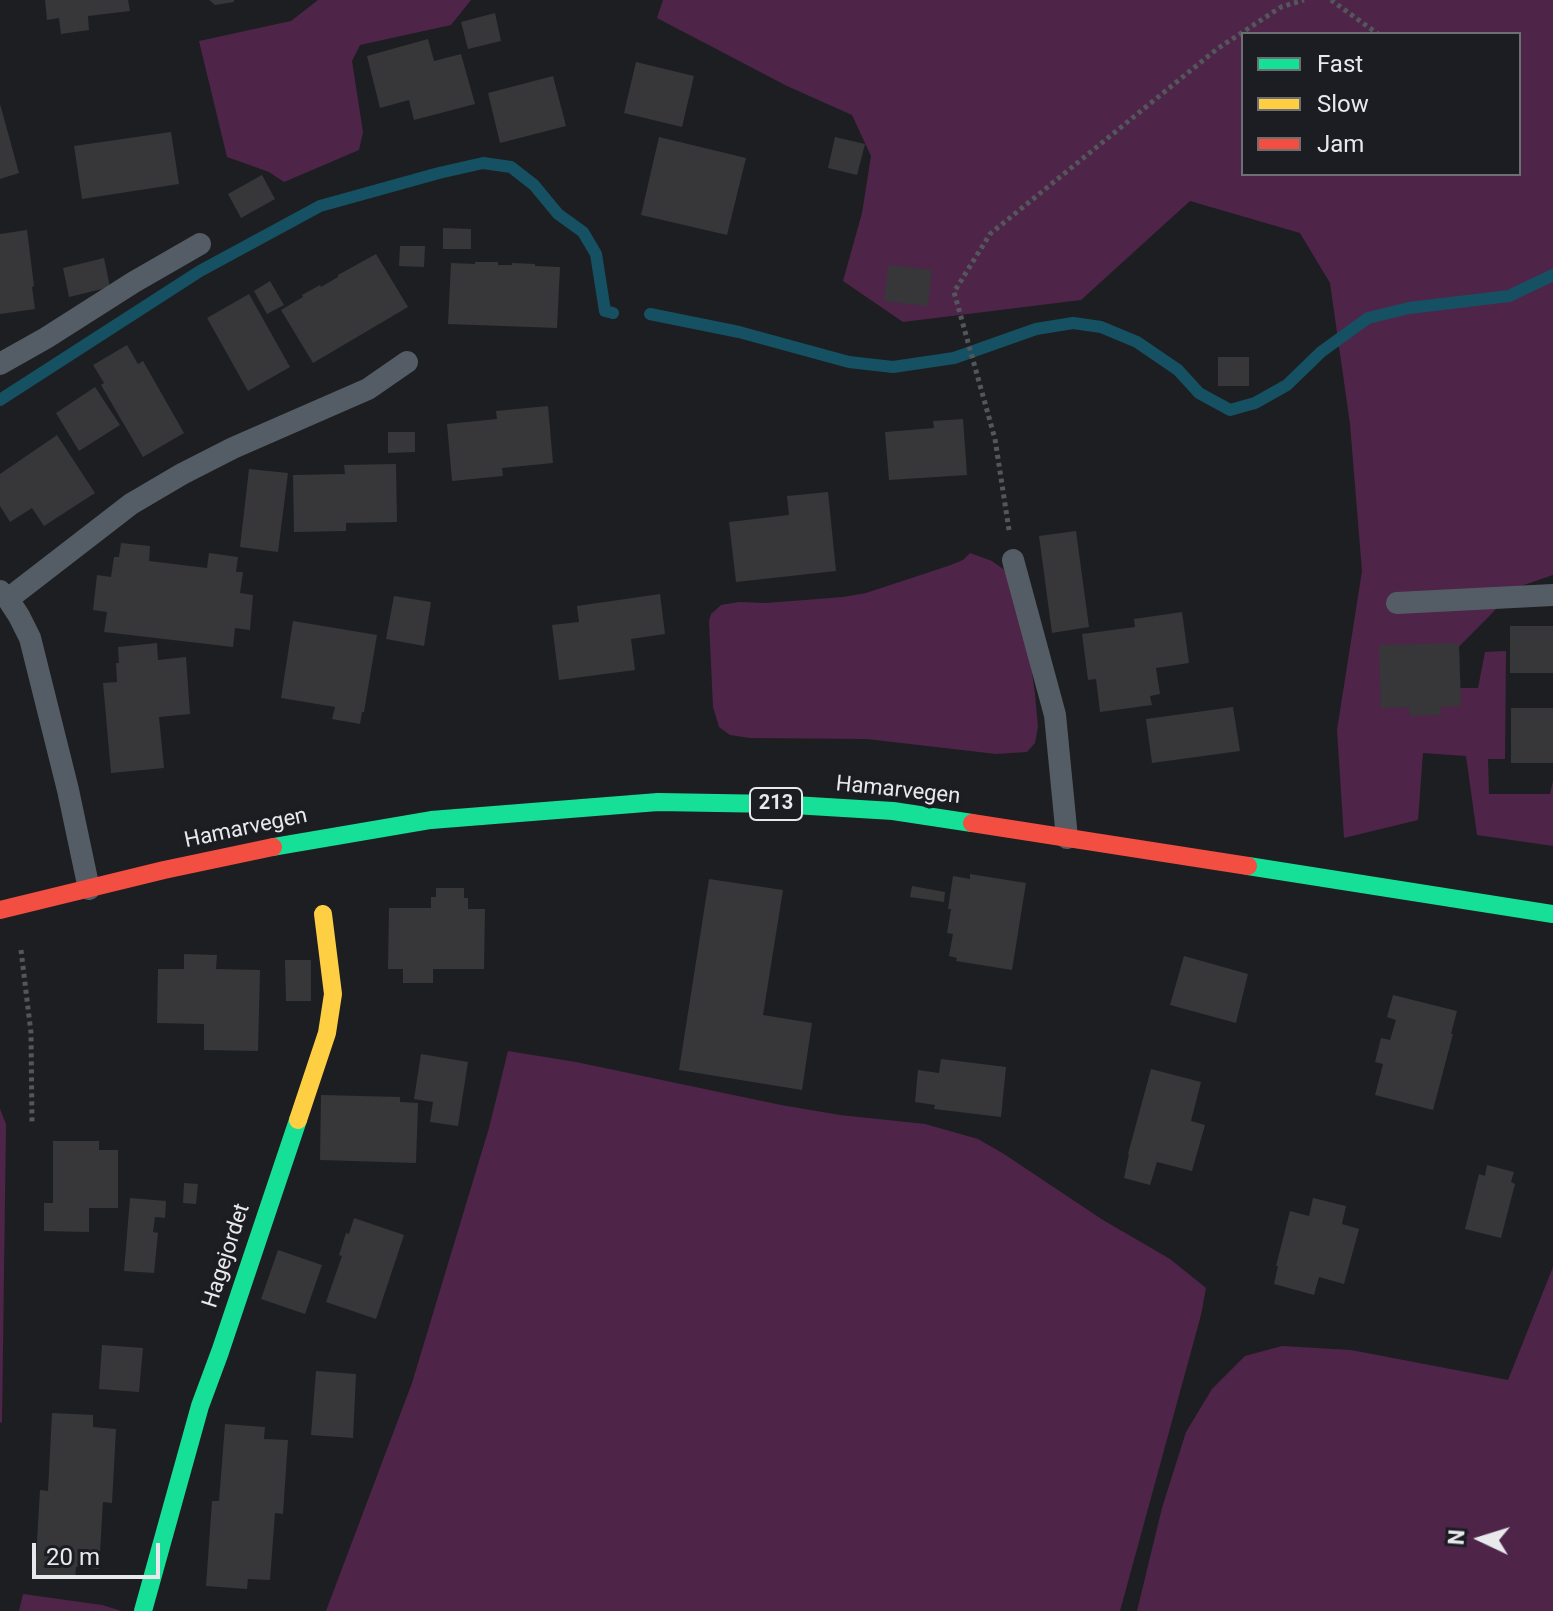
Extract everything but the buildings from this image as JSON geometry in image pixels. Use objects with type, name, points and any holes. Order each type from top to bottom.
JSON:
[{"type":"main road","name":"Hamarvegen","points":[[8,908],[280,846],[431,820],[658,802],[777,804],[893,811],[1553,914]]},
{"type":"main road","name":"Hagejordet","points":[[143,1611],[200,1406],[327,1033],[333,994],[323,914]]},
{"type":"lane","points":[[0,364],[200,244]]},
{"type":"lane","points":[[89,889],[30,638],[4,595],[131,504],[182,474],[233,448],[368,389],[407,362]]},
{"type":"lane","points":[[1013,560],[1055,715],[1067,838]]},
{"type":"lane","points":[[1397,603],[1553,595]]},
{"type":"path","points":[[1243,32],[1281,7],[1304,0]]},
{"type":"path","points":[[1331,0],[1375,32]]},
{"type":"path","points":[[1013,560],[995,439],[954,292],[990,234],[1217,49],[1241,33]]},
{"type":"path","points":[[8,908],[31,1033],[32,1123]]},
{"type":"shaded area","points":[[318,0],[471,0],[451,25],[360,45],[352,61],[363,132],[359,150],[284,182],[269,172],[227,157],[199,41],[291,21]]},
{"type":"shaded area","points":[[663,0],[1553,0],[1553,575],[1518,587],[1427,679],[1427,688],[1478,688],[1485,652],[1506,651],[1505,759],[1488,759],[1489,794],[1550,794],[1553,781],[1553,846],[1477,835],[1466,756],[1423,753],[1418,820],[1344,838],[1337,730],[1362,571],[1350,424],[1330,283],[1300,233],[1190,201],[1081,300],[903,322],[843,281],[862,213],[871,156],[852,115],[787,86],[657,18]]},
{"type":"shaded area","points":[[970,553],[992,561],[1006,571],[1029,651],[1038,727],[1035,743],[1027,752],[996,754],[867,739],[750,738],[730,735],[719,727],[713,707],[709,621],[711,614],[721,605],[866,593],[948,566],[963,560]]},
{"type":"shaded area","points":[[508,1051],[576,1062],[781,1105],[925,1124],[978,1139],[1103,1220],[1170,1259],[1206,1288],[1120,1611],[326,1611],[412,1383],[489,1128]]},
{"type":"shaded area","points":[[0,1109],[6,1124],[0,1423]]},
{"type":"shaded area","points":[[1553,1267],[1553,1611],[1137,1611],[1162,1508],[1186,1432],[1212,1389],[1245,1356],[1282,1346],[1351,1350],[1508,1380]]},
{"type":"shaded area","points":[[23,1594],[102,1605],[122,1611],[19,1611]]},
{"type":"waterway","points":[[0,400],[200,271],[320,206],[483,163],[511,167],[534,185],[558,214],[583,232],[596,254],[605,311],[613,313]]},
{"type":"waterway","points":[[650,314],[739,332],[849,362],[893,367],[954,358],[1036,329],[1073,323],[1101,327],[1137,342],[1178,370],[1199,393],[1230,410],[1255,403],[1287,385],[1321,352],[1368,318],[1409,308],[1509,296],[1553,275]]},
{"type":"traffic: fast","points":[[273,847],[431,820],[658,802],[777,804],[893,811],[972,823]]},
{"type":"traffic: fast","points":[[1248,866],[1553,914]]},
{"type":"traffic: fast","points":[[143,1611],[200,1406],[298,1120]]},
{"type":"traffic: slow","points":[[298,1120],[327,1033],[333,994],[323,914]]},
{"type":"traffic: jam","points":[[972,823],[1248,866]]},
{"type":"traffic: jam","points":[[0,910],[273,847]]}]
